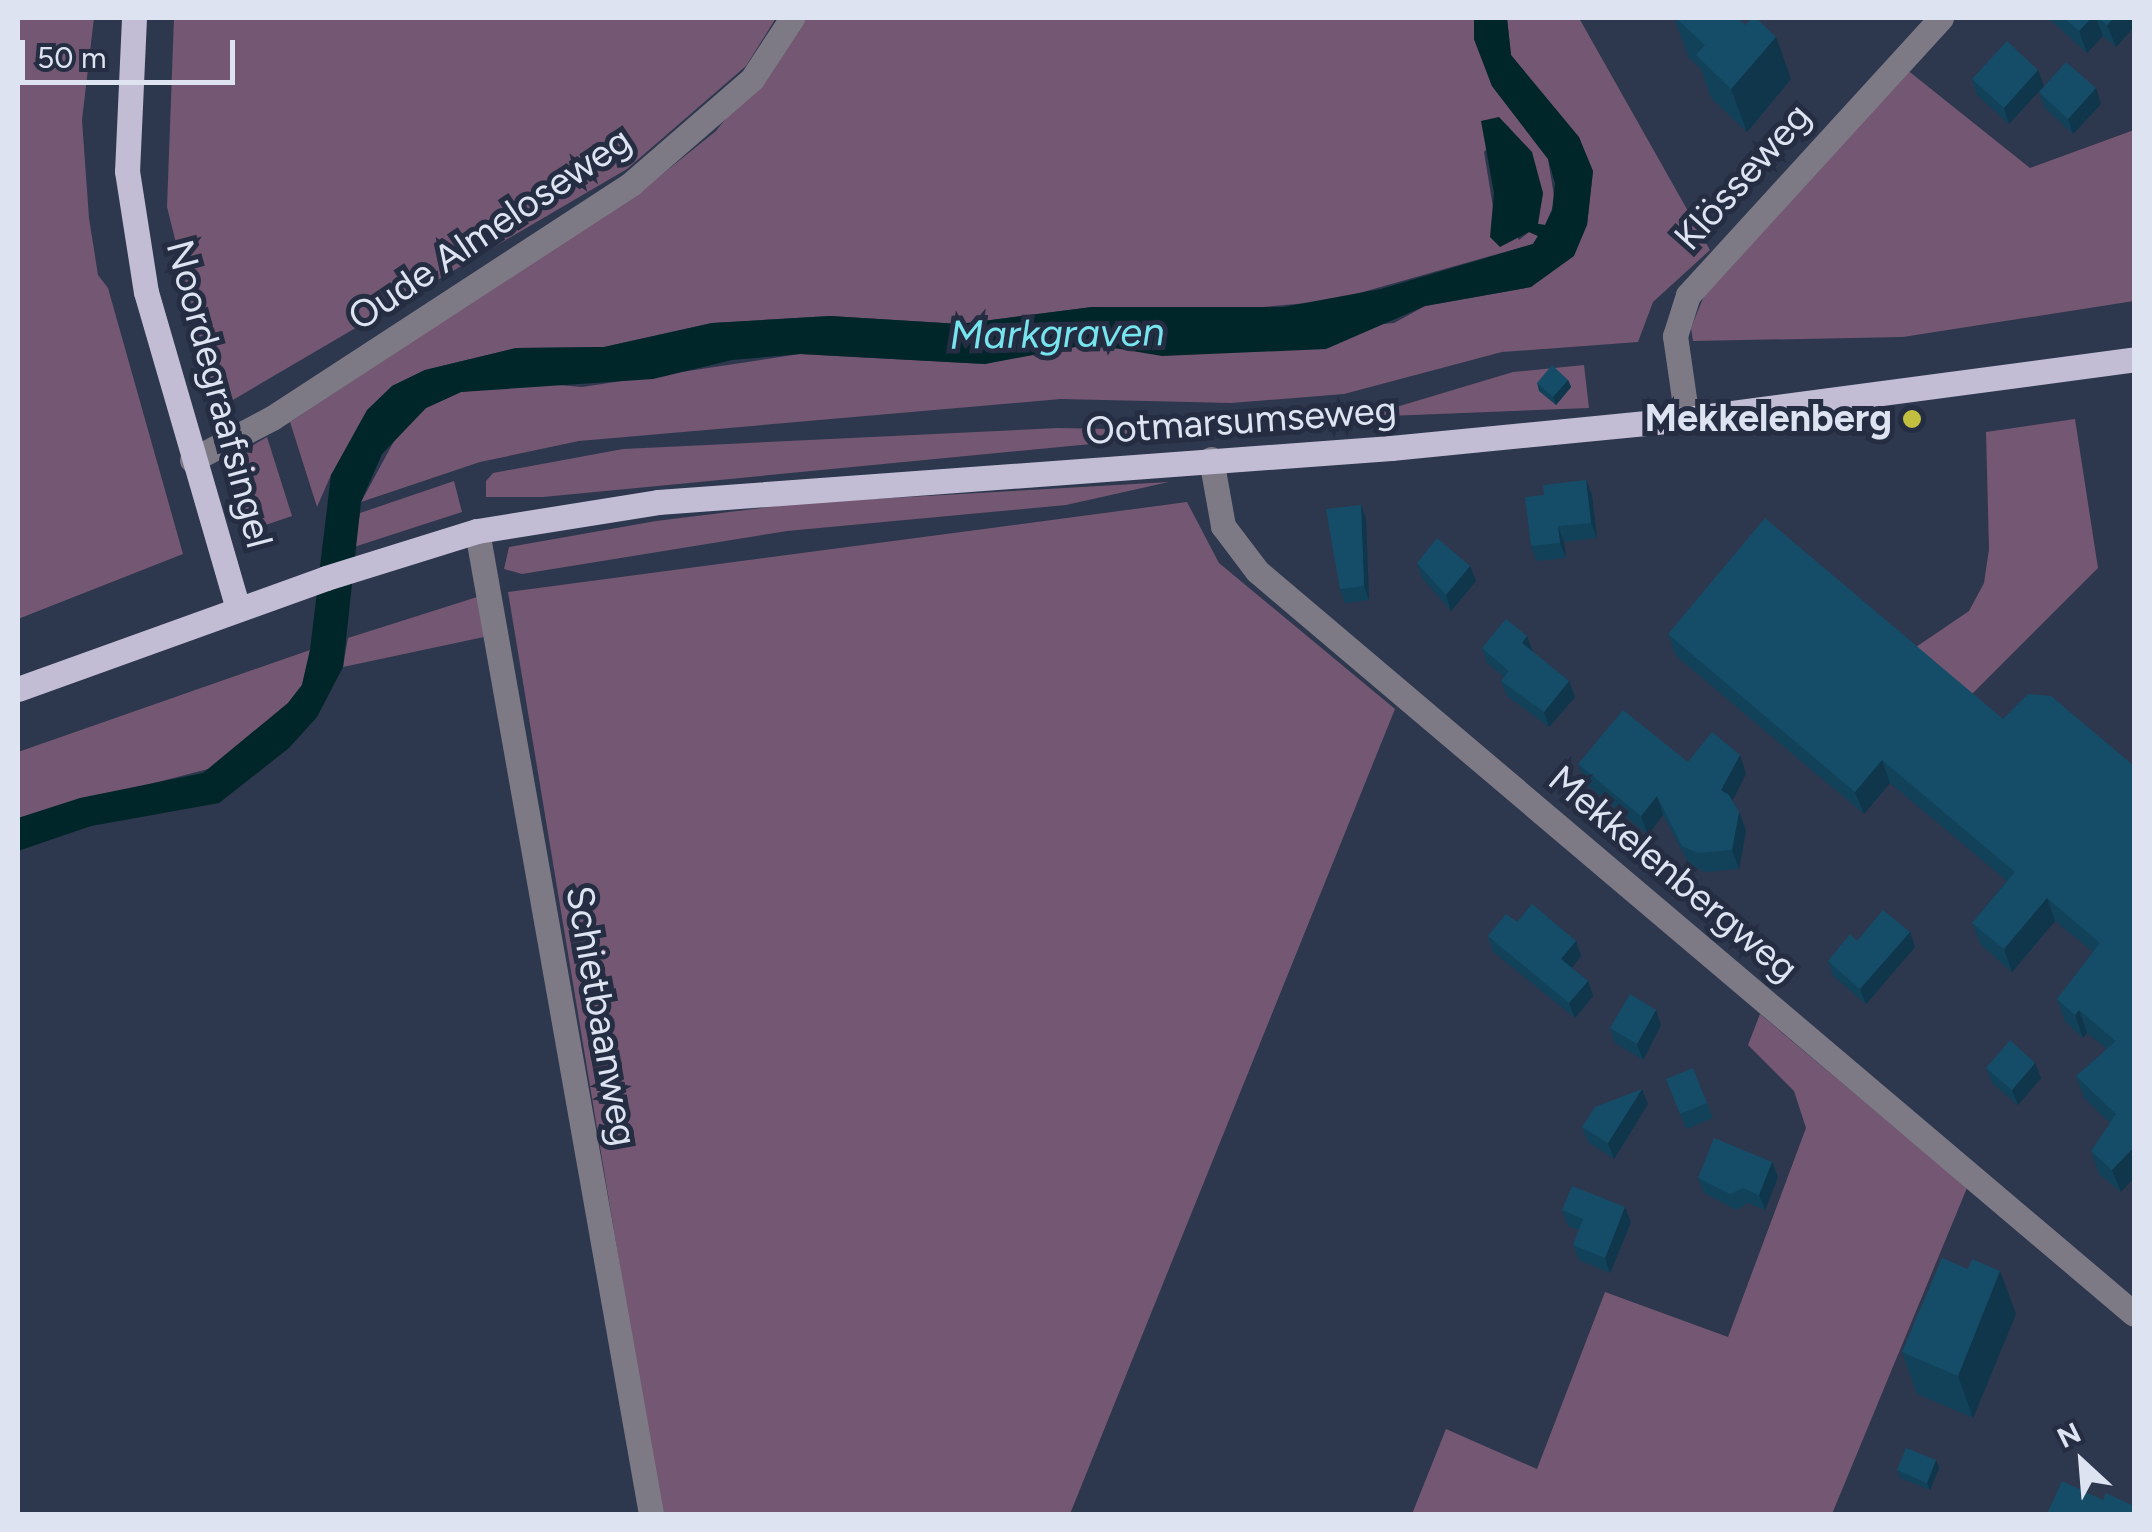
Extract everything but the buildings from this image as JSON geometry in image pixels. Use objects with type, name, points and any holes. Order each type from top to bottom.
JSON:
[{"type":"main road","name":"Noordegraafsingel","points":[[134,18],[127,171],[146,292],[238,609]]},
{"type":"main road","name":"Ootmarsumseweg","points":[[18,689],[356,568],[477,531],[658,502],[1688,419],[2134,359]]},
{"type":"street","name":"Oude Almeloseweg","points":[[192,460],[272,418],[632,183],[752,79],[792,18]]},
{"type":"street","name":"Klösseweg","points":[[1688,419],[1675,336],[1688,295],[1941,18]]},
{"type":"street","name":"Mekkelenbergweg","points":[[1211,460],[1223,526],[1258,571],[2134,1314]]},
{"type":"street","name":"Schietbaanweg","points":[[477,531],[652,1514]]},
{"type":"shaded area","points":[[18,18],[94,18],[82,120],[89,218],[98,275],[108,288],[183,554],[18,619]]},
{"type":"shaded area","points":[[174,18],[776,18],[746,66],[627,169],[226,404],[211,383],[167,207]]},
{"type":"shaded area","points":[[805,18],[1474,18],[1474,39],[1492,86],[1548,159],[1555,202],[1545,225],[1537,224],[1543,193],[1508,126],[1484,152],[1493,207],[1519,240],[1529,232],[1538,236],[1533,244],[1331,301],[1228,310],[1092,307],[960,324],[830,316],[712,323],[604,347],[516,348],[425,370],[392,386],[331,475],[317,507],[290,422],[640,192],[716,131]]},
{"type":"shaded area","points":[[1507,18],[1579,18],[1710,250],[1653,302],[1638,342],[1502,352],[1344,394],[1231,403],[1061,399],[579,441],[480,462],[361,502],[399,432],[426,408],[461,392],[536,383],[582,387],[800,354],[985,364],[1057,345],[1124,349],[1394,323],[1425,306],[1531,287],[1587,225],[1593,171],[1511,55]]},
{"type":"shaded area","points":[[1906,69],[2030,168],[2134,130],[2134,301],[1903,337],[1693,341],[1691,328],[1711,278]]},
{"type":"shaded area","points":[[1584,365],[1589,408],[1363,417],[1513,372]]},
{"type":"shaded area","points":[[2075,419],[2098,568],[1969,697],[1916,647],[1969,611],[1984,583],[1989,549],[1986,432]]},
{"type":"shaded area","points":[[1057,428],[1169,430],[1164,437],[543,497],[486,497],[486,481],[493,473],[623,449]]},
{"type":"shaded area","points":[[267,437],[292,516],[251,530],[226,461]]},
{"type":"shaded area","points":[[454,481],[462,512],[354,547],[360,513]]},
{"type":"shaded area","points":[[1169,482],[1066,505],[787,531],[522,574],[504,569],[509,547],[656,521],[802,503]]},
{"type":"shaded area","points":[[1187,502],[1219,563],[1395,709],[1070,1514],[661,1514],[508,592]]},
{"type":"shaded area","points":[[477,597],[484,637],[343,667],[348,638]]},
{"type":"shaded area","points":[[310,650],[302,685],[288,703],[216,767],[18,818],[18,752]]},
{"type":"shaded area","points":[[1760,1014],[1967,1188],[1832,1514],[1412,1514],[1446,1429],[1537,1469],[1605,1292],[1728,1337],[1806,1128],[1794,1091],[1748,1045]]},
{"type":"water","name":"Markgraven","points":[[1474,18],[1507,18],[1511,55],[1579,137],[1593,171],[1587,225],[1574,256],[1531,287],[1425,306],[1326,349],[1162,356],[1091,344],[985,364],[800,354],[732,360],[653,379],[461,392],[426,408],[382,454],[361,502],[343,667],[317,717],[289,748],[219,803],[91,826],[18,851],[18,818],[80,798],[203,773],[288,703],[302,685],[310,650],[331,475],[367,410],[392,386],[425,370],[516,348],[604,347],[712,323],[830,316],[960,324],[1092,307],[1283,307],[1381,289],[1533,244],[1538,236],[1529,232],[1500,247],[1490,237],[1494,193],[1481,121],[1499,117],[1532,152],[1543,193],[1538,224],[1545,225],[1552,211],[1555,183],[1548,159],[1492,86],[1474,39]]},
{"type":"place","name":"Mekkelenberg","points":[[1912,419]]}]
